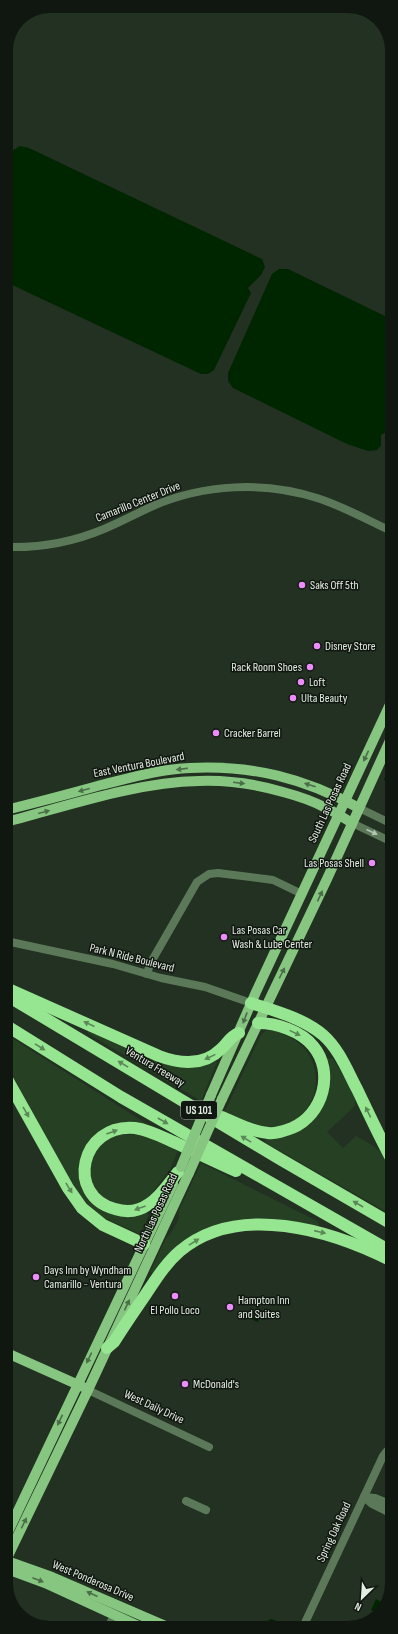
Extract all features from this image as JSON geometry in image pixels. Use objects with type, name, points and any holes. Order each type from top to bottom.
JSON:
[{"type":"highway","points":[[13,991],[159,1056],[181,1062],[200,1061],[211,1057],[226,1045],[231,1036],[239,1033]]},
{"type":"highway","name":"Ventura Freeway","points":[[13,999],[385,1220]]},
{"type":"highway","points":[[251,1003],[277,1011],[312,1028],[332,1044],[343,1061],[385,1146]]},
{"type":"highway","points":[[146,1078],[222,1117],[256,1131],[268,1133],[279,1132],[296,1126],[314,1111],[321,1096],[324,1080],[321,1060],[312,1044],[306,1039],[276,1025],[258,1023]]},
{"type":"highway","name":"US 101","points":[[13,1030],[121,1097],[385,1248]]},
{"type":"highway","points":[[13,1091],[68,1188],[82,1208],[103,1225],[149,1246]]},
{"type":"highway","points":[[183,1171],[150,1203],[136,1210],[128,1211],[114,1209],[101,1203],[91,1192],[87,1183],[84,1169],[85,1161],[90,1148],[100,1137],[106,1133],[121,1128],[137,1128],[149,1131],[300,1200]]},
{"type":"highway","points":[[107,1348],[114,1342],[161,1272],[174,1257],[196,1240],[222,1228],[248,1225],[268,1225],[308,1230],[342,1238],[385,1257]]},
{"type":"main road","name":"South Las Posas Road","points":[[251,1003],[385,715]]},
{"type":"main road","points":[[265,1008],[301,935],[385,751]]},
{"type":"main road","name":"East Ventura Boulevard","points":[[13,808],[137,776],[189,768],[240,769],[266,773],[318,788],[359,808]]},
{"type":"main road","name":"East Ventura Boulevard","points":[[13,820],[118,793],[160,784],[224,781],[270,788],[309,800],[352,823]]},
{"type":"main road","name":"North Las Posas Road","points":[[183,1171],[211,1095],[251,1003]]},
{"type":"main road","name":"North Las Posas Road","points":[[13,1547],[107,1348],[149,1246],[183,1171],[222,1099],[265,1008]]},
{"type":"main road","name":"North Las Posas Road","points":[[13,1521],[77,1385],[149,1246]]},
{"type":"main road","points":[[13,1356],[88,1390]]},
{"type":"main road","name":"West Ponderosa Drive","points":[[13,1562],[52,1576],[116,1610],[132,1621]]},
{"type":"main road","name":"West Ponderosa Drive","points":[[13,1571],[148,1621]]},
{"type":"street","name":"Camarillo Center Drive","points":[[13,547],[34,547],[68,541],[105,529],[172,499],[212,489],[236,487],[285,490],[316,498],[343,508],[385,528]]},
{"type":"street","points":[[359,808],[385,821]]},
{"type":"street","points":[[352,823],[385,839]]},
{"type":"street","points":[[147,974],[150,964],[190,894],[197,882],[203,877],[209,874],[218,874],[273,880],[302,894]]},
{"type":"street","name":"Park N Ride Boulevard","points":[[13,943],[113,964],[147,974],[204,987],[251,1003]]},
{"type":"street","name":"West Daily Drive","points":[[88,1390],[209,1447]]},
{"type":"street","name":"Spring Oak Road","points":[[306,1621],[385,1454]]},
{"type":"street","points":[[364,1497],[375,1498],[385,1503]]},
{"type":"street","points":[[364,1497],[372,1504],[385,1510]]},
{"type":"street","points":[[186,1501],[206,1510]]},
{"type":"street","points":[[111,1621],[116,1610]]},
{"type":"shaded area","points":[[20,146],[29,148],[262,259],[265,267],[261,275],[248,288],[251,293],[214,370],[208,374],[201,374],[13,285],[13,150]]},
{"type":"shaded area","points":[[279,269],[288,269],[385,316],[385,433],[381,435],[381,446],[377,450],[368,451],[347,444],[233,388],[228,381],[228,373],[272,274]]},
{"type":"shaded area","points":[[88,1030],[159,1060],[213,1060],[217,1062],[201,1101],[92,1036],[88,1033]]},
{"type":"shaded area","points":[[267,1030],[281,1033],[301,1045],[310,1056],[315,1069],[316,1082],[313,1096],[307,1108],[298,1118],[285,1125],[267,1128],[251,1125],[224,1113],[261,1035]]},
{"type":"shaded area","points":[[13,1039],[147,1124],[145,1127],[130,1125],[87,1147],[94,1203],[106,1212],[114,1215],[145,1212],[149,1215],[140,1234],[102,1217],[80,1196],[13,1080]]},
{"type":"shaded area","points":[[332,1058],[351,1088],[355,1101],[355,1105],[347,1114],[327,1132],[343,1148],[356,1136],[367,1142],[385,1156],[385,1211],[266,1143],[265,1140],[268,1136],[315,1114],[323,1059]]},
{"type":"shaded area","points":[[138,1134],[178,1151],[170,1169],[146,1201],[132,1206],[119,1206],[98,1194],[90,1178],[92,1155],[107,1139],[118,1135]]},
{"type":"shaded area","points":[[201,1163],[317,1221],[319,1224],[318,1227],[225,1224],[154,1274],[150,1272],[166,1238],[172,1232],[179,1218],[179,1210]]},
{"type":"shaded area","points":[[258,1309],[263,1311],[258,1322],[253,1320]]},
{"type":"shaded area","points":[[376,1599],[380,1602],[373,1611],[371,1610]]},
{"type":"place","name":"Saks Off 5th","points":[[302,585]]},
{"type":"place","name":"Disney Store","points":[[317,646]]},
{"type":"place","name":"Rack Room Shoes","points":[[310,667]]},
{"type":"place","name":"Loft","points":[[301,682]]},
{"type":"place","name":"Ulta Beauty","points":[[293,698]]},
{"type":"place","name":"Cracker Barrel","points":[[216,733]]},
{"type":"place","name":"Las Posas Shell","points":[[372,863]]},
{"type":"place","name":"Las Posas Car Wash & Lube Center","points":[[224,937]]},
{"type":"place","name":"Days Inn by Wyndham Camarillo - Ventura","points":[[36,1277]]},
{"type":"place","name":"El Pollo Loco","points":[[175,1296]]},
{"type":"place","name":"Hampton Inn and Suites","points":[[230,1307]]},
{"type":"place","name":"McDonald's","points":[[185,1384]]}]
